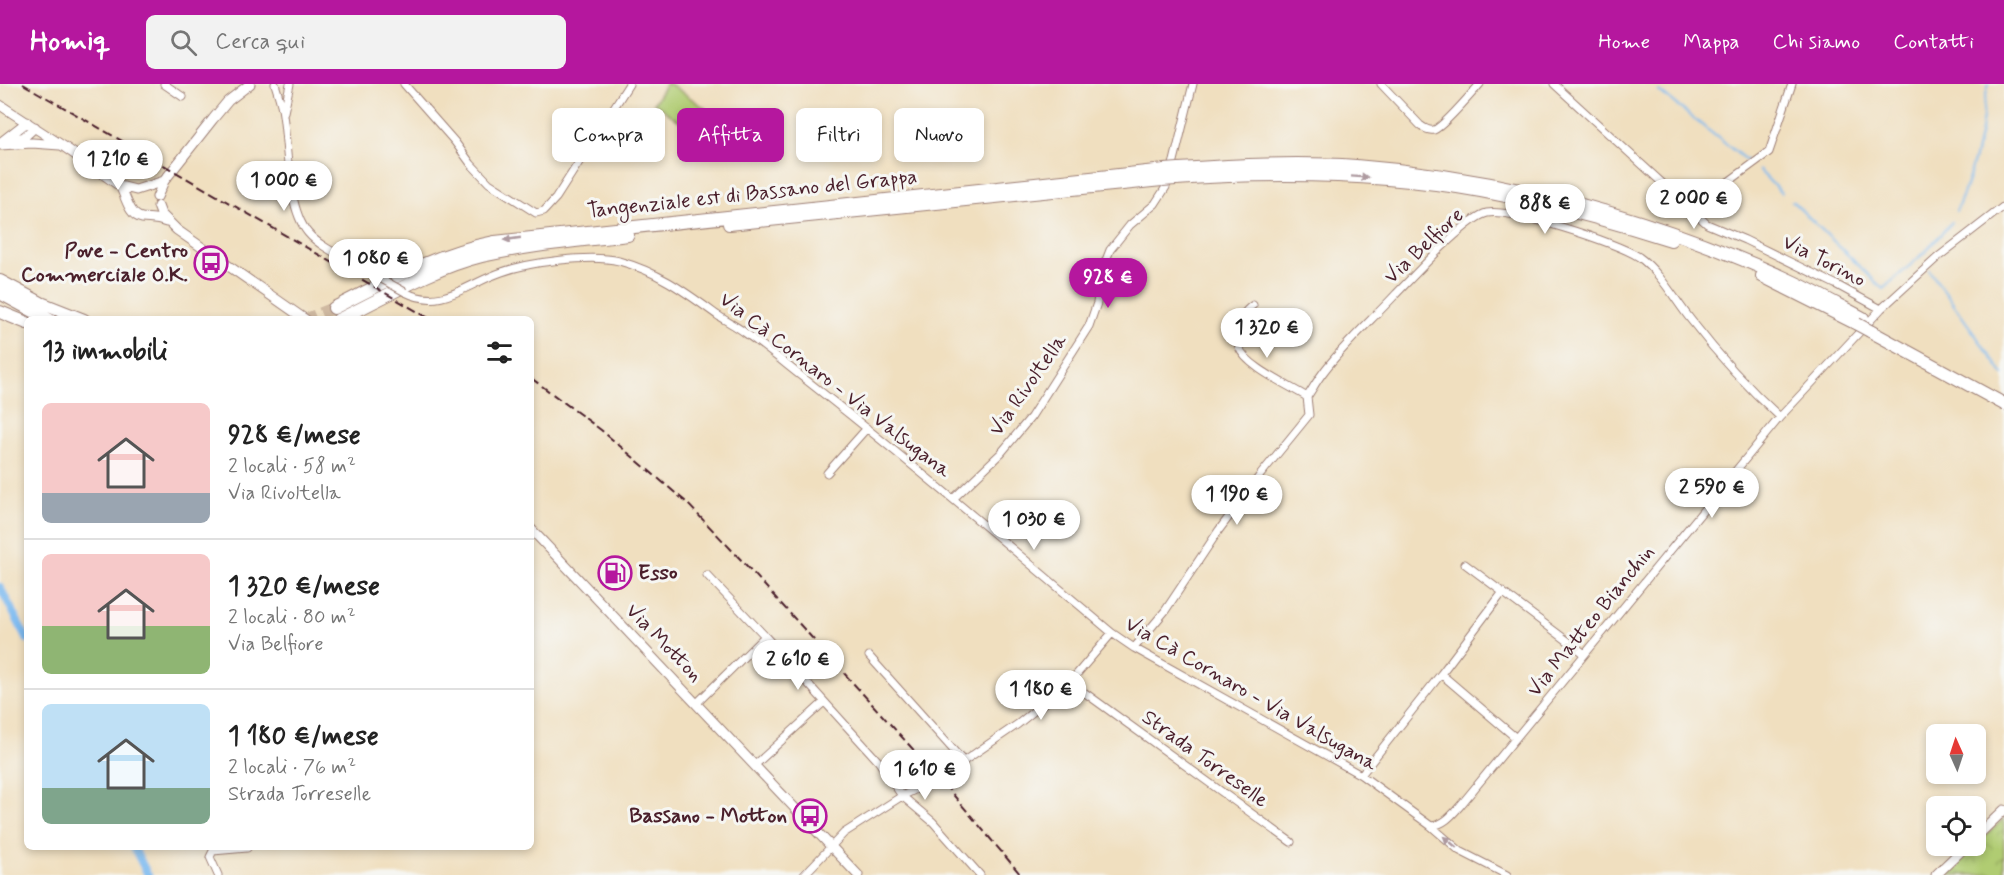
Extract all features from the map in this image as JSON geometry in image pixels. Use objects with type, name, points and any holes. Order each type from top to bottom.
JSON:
[{"type":"highway","name":"Tangenziale est di Bassano del Grappa","points":[[336,314],[434,259],[463,249],[495,242],[1177,174],[1246,164],[1356,166],[1442,176],[1536,193],[1630,218],[1672,232],[1731,254],[1796,283],[1860,321],[2004,396]]},
{"type":"highway","points":[[0,271],[24,295]]},
{"type":"highway","points":[[0,281],[24,295],[74,316]]},
{"type":"highway","points":[[0,293],[43,316]]},
{"type":"highway","points":[[0,312],[24,322]]},
{"type":"highway","name":"Tangenziale est di Bassano del Grappa","points":[[1873,328],[2004,404]]},
{"type":"main road","points":[[149,217],[153,214],[164,181],[228,101],[250,84]]},
{"type":"main road","points":[[0,105],[120,186],[152,191],[168,223]]},
{"type":"main road","points":[[0,144],[31,124]]},
{"type":"main road","points":[[0,144],[32,143],[63,146]]},
{"type":"main road","points":[[129,205],[130,196],[141,189],[164,181]]},
{"type":"main road","points":[[120,186],[135,215],[168,223],[300,316]]},
{"type":"main road","name":"Via Motton","points":[[534,532],[858,875]]},
{"type":"main road","points":[[1986,827],[2004,810]]},
{"type":"main road","points":[[1936,875],[1956,856]]},
{"type":"street","points":[[164,84],[183,97]]},
{"type":"street","points":[[275,84],[283,115]]},
{"type":"street","points":[[283,115],[290,84]]},
{"type":"street","points":[[404,84],[489,183],[537,213],[544,211],[556,198],[629,84]]},
{"type":"street","name":"Via Rivoltella","points":[[953,499],[1001,453],[1031,417],[1089,326],[1097,303],[1101,273],[1110,249],[1130,225],[1155,204],[1166,188],[1193,84]]},
{"type":"street","points":[[1381,84],[1420,125],[1434,130],[1444,123],[1480,84]]},
{"type":"street","name":"Via Torino","points":[[1554,84],[1707,224],[1745,240],[1881,309]]},
{"type":"street","points":[[1690,210],[1769,152],[1792,84]]},
{"type":"street","name":"Via Cà Cornaro - Via Valsugana","points":[[283,115],[286,151],[297,212],[307,232],[320,243],[405,292],[415,297],[431,300],[455,293],[505,271],[564,261],[616,260],[644,268],[683,289],[742,330],[867,428],[1112,633],[1134,648],[1361,775],[1431,826],[1460,851],[1507,875]]},
{"type":"street","name":"Via Matteo Bianchin","points":[[1431,826],[1440,825],[1449,819],[1780,417],[1881,309],[1938,257],[2004,206]]},
{"type":"street","name":"Via Belfiore","points":[[1307,397],[1322,374],[1352,338],[1429,260],[1473,220],[1487,213],[1503,213],[1537,220],[1589,236],[1640,258],[1657,275],[1717,353],[1780,417]]},
{"type":"street","points":[[1134,648],[1165,611],[1260,474],[1309,415],[1307,397],[1258,369],[1246,358],[1239,347],[1240,319],[1246,309],[1253,305]]},
{"type":"street","points":[[827,473],[867,428]]},
{"type":"street","points":[[1465,564],[1585,654]]},
{"type":"street","points":[[706,575],[765,636],[879,762],[902,796],[933,822],[980,875]]},
{"type":"street","points":[[1361,775],[1442,674],[1503,592]]},
{"type":"street","points":[[942,776],[1018,724],[1070,682],[1112,633]]},
{"type":"street","name":"Via Motton","points":[[697,703],[765,636]]},
{"type":"street","points":[[869,656],[963,762]]},
{"type":"street","points":[[1442,674],[1516,738]]},
{"type":"street","name":"Strada Torreselle","points":[[1070,682],[1291,842]]},
{"type":"street","points":[[755,765],[824,702]]},
{"type":"street","points":[[804,875],[844,833],[902,796],[935,780]]},
{"type":"street","points":[[218,875],[210,857],[213,851],[224,850]]},
{"type":"green space","points":[[666,84],[670,84],[705,108],[677,108],[677,119],[665,111],[665,108],[654,103]]},
{"type":"green space","points":[[2004,818],[2004,875],[1946,875],[1965,856],[1986,856],[1986,836]]},
{"type":"waterway","points":[[1956,211],[1976,154],[1989,84]]},
{"type":"waterway","points":[[1659,91],[1747,161]]},
{"type":"waterway","points":[[1759,170],[1781,193]]},
{"type":"waterway","points":[[1792,201],[1883,289],[1923,254],[1952,222]]},
{"type":"waterway","points":[[1929,270],[2004,375]]},
{"type":"waterway","points":[[0,587],[24,633]]},
{"type":"waterway","points":[[135,850],[148,875]]},
{"type":"tunnel","points":[[314,316],[334,308]]},
{"type":"railway","points":[[23,84],[425,316]]},
{"type":"railway","points":[[534,380],[601,430],[686,502],[939,778],[1021,875]]},
{"type":"place","name":"Pove - Centro Commerciale O.K.","points":[[211,263]]},
{"type":"place","name":"Esso","points":[[615,573]]},
{"type":"place","name":"Bassano - Motton","points":[[810,816]]}]
